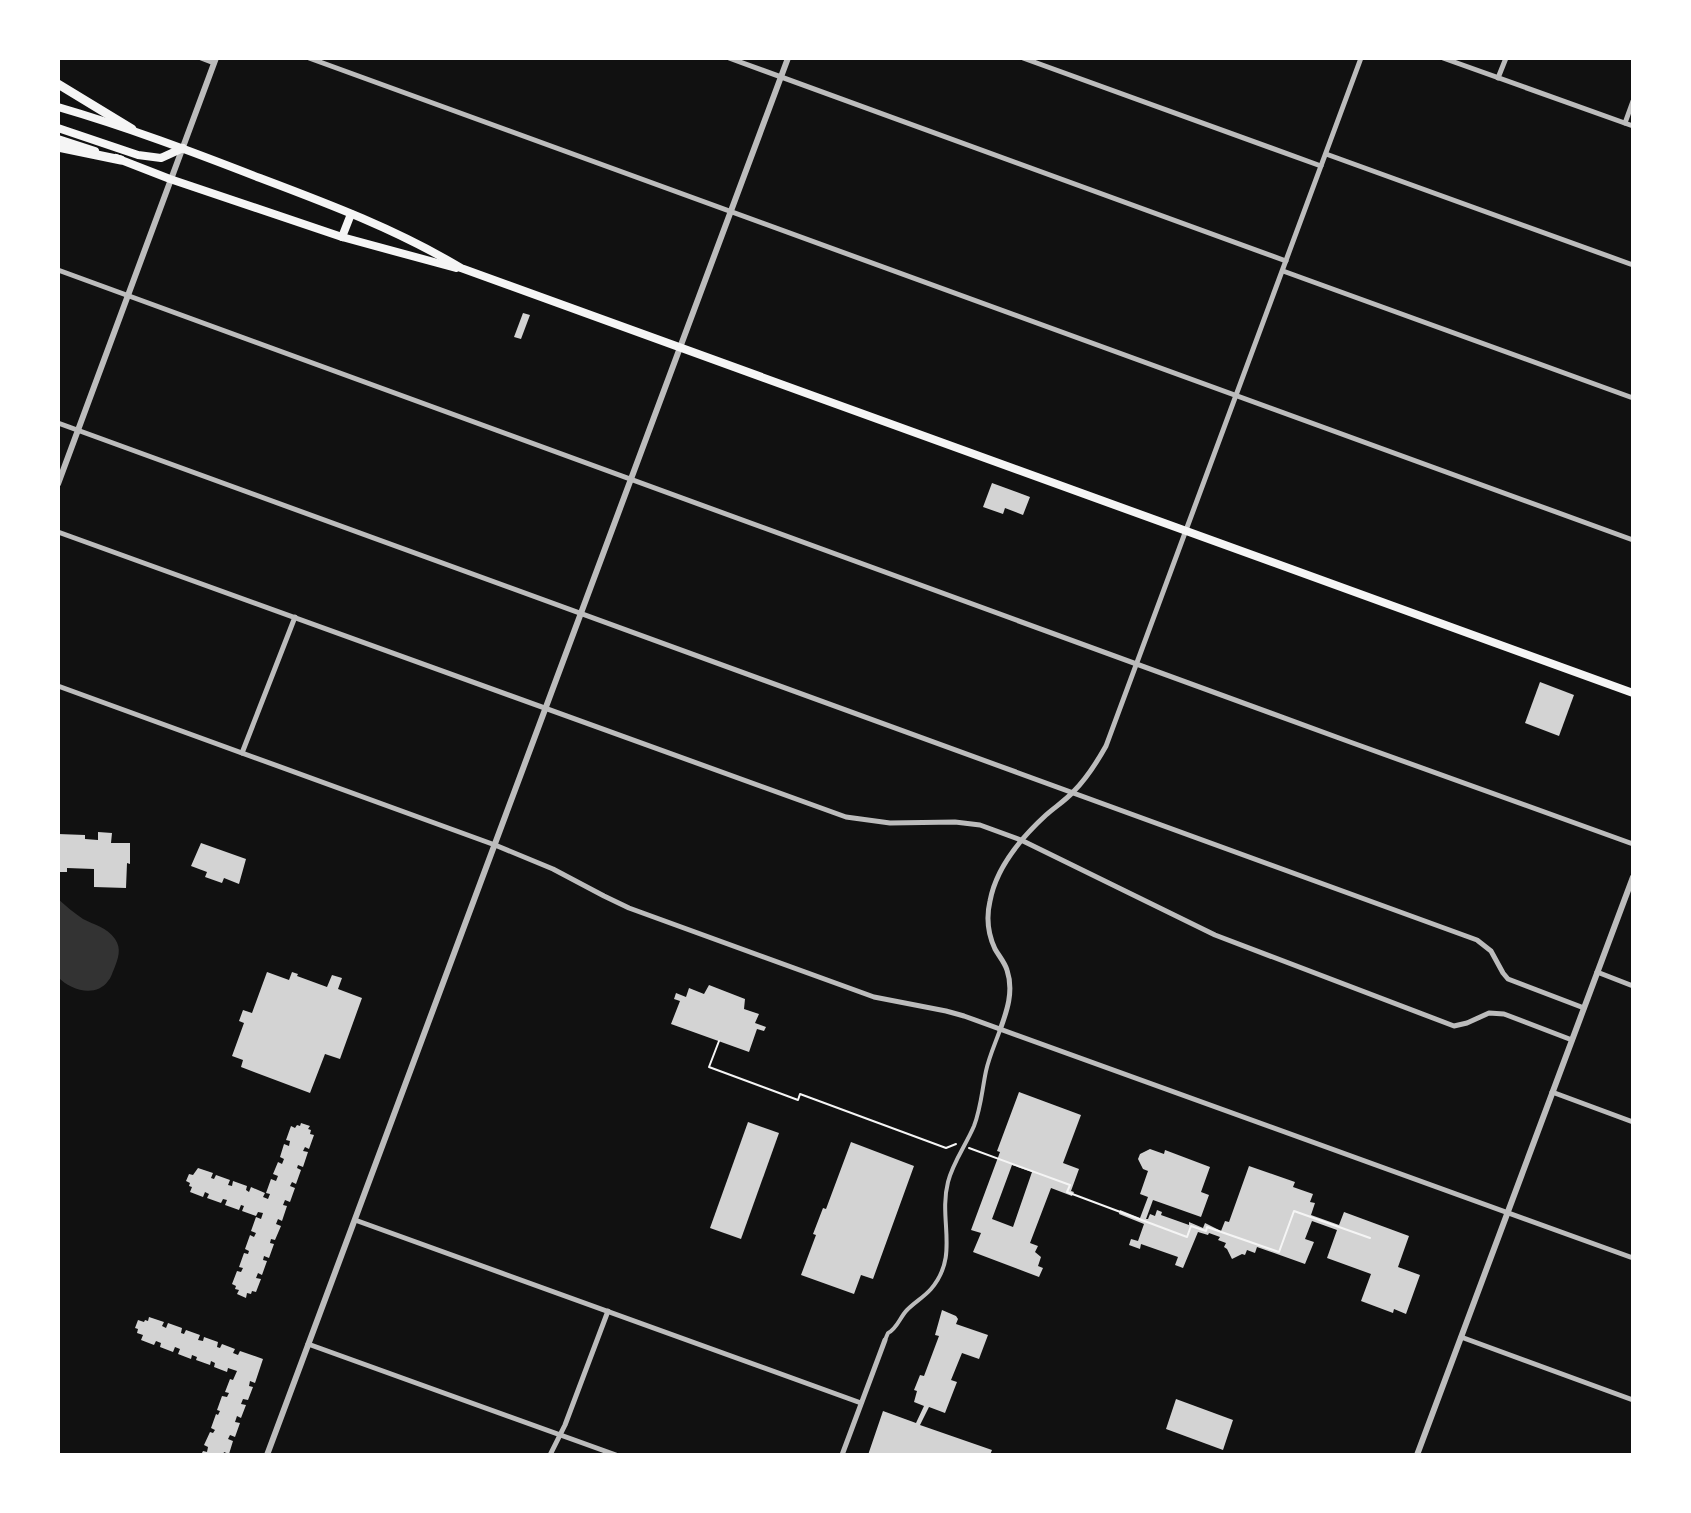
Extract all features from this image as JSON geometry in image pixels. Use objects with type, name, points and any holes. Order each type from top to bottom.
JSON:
[{"type":"highway","points":[[58,84],[132,129]]},
{"type":"highway","points":[[58,147],[121,160]]},
{"type":"main road","points":[[58,107],[132,129],[351,214],[433,251],[461,268]]},
{"type":"main road","points":[[58,128],[138,155],[161,158],[183,148]]},
{"type":"main road","points":[[58,139],[342,237],[461,268],[1633,693]]},
{"type":"main road","points":[[342,237],[351,214]]},
{"type":"main road","points":[[389,251],[395,233]]},
{"type":"street","points":[[58,484],[215,60],[201,58]]},
{"type":"street","points":[[309,58],[1633,540]]},
{"type":"street","points":[[729,58],[1286,261]]},
{"type":"street","points":[[267,1455],[788,58]]},
{"type":"street","points":[[1023,58],[1321,166]]},
{"type":"street","points":[[842,1455],[888,1333],[894,1330],[906,1310],[930,1291],[947,1259],[944,1204],[948,1182],[979,1110],[986,1074],[1009,1007],[1007,969],[988,930],[990,900],[1001,870],[1021,840],[1074,792],[1106,746],[1361,58]]},
{"type":"street","points":[[1443,58],[1633,126]]},
{"type":"street","points":[[1498,78],[1506,58]]},
{"type":"street","points":[[1625,123],[1633,101]]},
{"type":"street","points":[[1326,154],[1633,265]]},
{"type":"street","points":[[58,270],[1633,844]]},
{"type":"street","points":[[1283,271],[1633,398]]},
{"type":"street","points":[[58,423],[1477,940],[1491,951],[1508,979],[1584,1008]]},
{"type":"street","points":[[58,532],[846,817],[890,823],[955,822],[980,825],[1021,840],[1215,935],[1454,1026],[1489,1013],[1504,1014],[1572,1040]]},
{"type":"street","points":[[242,753],[295,617]]},
{"type":"street","points":[[58,686],[495,845],[667,922],[874,997],[946,1011],[1633,1258]]},
{"type":"street","points":[[1417,1455],[1633,877]]},
{"type":"street","points":[[1597,972],[1633,986]]},
{"type":"street","points":[[1552,1092],[1633,1122]]},
{"type":"street","points":[[355,1220],[861,1403]]},
{"type":"street","points":[[550,1455],[565,1425],[608,1311]]},
{"type":"street","points":[[1461,1337],[1633,1400]]},
{"type":"street","points":[[308,1344],[616,1455]]},
{"type":"path","points":[[719,1041],[709,1067],[798,1100],[800,1094],[946,1148],[957,1144],[963,1146],[1070,1185],[1067,1192],[1187,1237],[1191,1226],[1206,1231],[1207,1227],[1279,1252],[1294,1211],[1370,1238]]},
{"type":"shaded area","points":[[58,899],[83,919],[108,932],[117,943],[117,962],[109,980],[97,989],[90,991],[69,986],[58,977]]},
{"type":"building","points":[[523,313],[530,315],[521,339],[514,337]]},
{"type":"building","points":[[992,483],[1030,497],[1023,515],[1005,508],[1003,514],[983,507]]},
{"type":"building","points":[[1540,682],[1574,695],[1559,736],[1525,723]]},
{"type":"building","points":[[98,832],[112,833],[111,843],[130,843],[126,888],[94,887],[94,869],[67,868],[67,872],[58,872],[58,834],[85,835],[85,839],[98,840]]},
{"type":"building","points":[[201,843],[246,859],[239,884],[224,878],[222,883],[205,877],[207,872],[191,866]]},
{"type":"building","points":[[267,972],[289,980],[292,972],[327,987],[332,975],[342,978],[338,989],[362,998],[340,1059],[325,1054],[310,1093],[241,1067],[243,1060],[232,1056],[244,1023],[239,1021],[243,1010],[252,1013]]},
{"type":"building","points":[[709,985],[745,999],[744,1009],[759,1014],[755,1023],[766,1027],[764,1031],[757,1029],[749,1052],[671,1024],[680,1001],[674,999],[676,993],[686,997],[689,988],[704,994]]},
{"type":"building","points":[[1019,1092],[1081,1115],[1063,1163],[1079,1169],[1071,1191],[1074,1192],[1072,1196],[1051,1188],[1030,1243],[1038,1246],[1035,1252],[1041,1257],[1038,1266],[1043,1268],[1039,1277],[973,1252],[981,1233],[971,1230],[1000,1152],[997,1151]],"holes":[[[1012,1165],[1032,1172],[1013,1227],[992,1219]]]},
{"type":"building","points":[[748,1122],[779,1133],[741,1239],[710,1228]]},
{"type":"building","points":[[301,1123],[310,1126],[310,1134],[314,1135],[309,1149],[305,1147],[303,1151],[308,1152],[303,1167],[298,1165],[297,1168],[301,1170],[296,1184],[292,1182],[290,1186],[295,1188],[290,1202],[285,1200],[283,1205],[287,1206],[282,1221],[278,1219],[276,1224],[281,1226],[275,1240],[271,1239],[270,1243],[274,1244],[269,1258],[264,1256],[263,1260],[267,1261],[262,1275],[258,1273],[256,1278],[261,1279],[256,1292],[247,1293],[246,1298],[237,1294],[239,1290],[232,1284],[237,1271],[241,1272],[243,1268],[239,1267],[244,1253],[248,1254],[249,1251],[245,1249],[250,1235],[254,1237],[256,1233],[251,1231],[256,1217],[261,1219],[263,1213],[258,1212],[256,1216],[242,1211],[244,1206],[241,1205],[239,1210],[225,1205],[227,1200],[223,1199],[221,1203],[207,1198],[209,1194],[205,1192],[203,1197],[190,1192],[192,1187],[186,1181],[189,1174],[193,1175],[198,1168],[213,1173],[211,1178],[214,1179],[216,1175],[230,1180],[228,1185],[232,1186],[233,1181],[247,1186],[249,1192],[251,1187],[265,1193],[263,1197],[268,1199],[270,1194],[266,1193],[271,1179],[276,1181],[278,1176],[273,1174],[278,1162],[282,1164],[284,1159],[280,1157],[284,1144],[289,1146],[290,1141],[286,1140],[291,1126],[295,1128]]},
{"type":"building","points":[[851,1142],[914,1166],[873,1279],[861,1275],[854,1294],[801,1275],[816,1235],[813,1234],[823,1208],[826,1209]]},
{"type":"building","points":[[1150,1149],[1164,1154],[1165,1150],[1210,1167],[1201,1192],[1209,1195],[1201,1217],[1153,1200],[1146,1219],[1150,1214],[1155,1216],[1157,1210],[1162,1212],[1161,1215],[1189,1225],[1189,1222],[1203,1228],[1205,1223],[1221,1231],[1225,1221],[1229,1222],[1249,1166],[1295,1182],[1293,1187],[1313,1194],[1310,1202],[1315,1203],[1311,1215],[1339,1225],[1344,1212],[1409,1236],[1398,1267],[1420,1275],[1406,1314],[1394,1309],[1393,1313],[1361,1301],[1371,1274],[1327,1258],[1337,1230],[1312,1221],[1305,1239],[1314,1242],[1305,1264],[1257,1247],[1255,1253],[1247,1250],[1245,1255],[1232,1259],[1224,1247],[1226,1243],[1209,1233],[1198,1232],[1183,1268],[1175,1265],[1178,1257],[1141,1244],[1140,1249],[1129,1245],[1131,1239],[1138,1241],[1144,1224],[1119,1214],[1120,1210],[1140,1218],[1148,1197],[1140,1194],[1148,1171],[1143,1169],[1138,1159],[1140,1154]]},
{"type":"building","points":[[942,1310],[956,1316],[956,1324],[988,1335],[979,1359],[962,1353],[951,1380],[957,1382],[945,1413],[929,1407],[920,1425],[992,1450],[990,1455],[868,1455],[883,1411],[916,1423],[924,1406],[914,1402],[917,1391],[914,1390],[920,1375],[924,1376],[939,1336],[935,1335]]},
{"type":"building","points":[[149,1317],[164,1322],[162,1326],[166,1328],[168,1323],[182,1328],[181,1333],[184,1334],[186,1330],[200,1335],[198,1340],[203,1341],[204,1337],[218,1342],[217,1347],[220,1348],[222,1344],[235,1349],[233,1353],[238,1355],[240,1351],[263,1359],[255,1383],[250,1381],[249,1386],[253,1387],[248,1400],[243,1399],[241,1404],[246,1405],[241,1418],[237,1416],[235,1422],[240,1423],[235,1437],[230,1435],[228,1439],[233,1441],[229,1454],[201,1455],[203,1451],[207,1452],[208,1447],[204,1445],[210,1432],[215,1430],[211,1428],[220,1411],[217,1410],[222,1396],[227,1397],[229,1393],[225,1392],[230,1379],[233,1380],[237,1371],[228,1368],[227,1372],[214,1367],[215,1363],[211,1361],[210,1365],[196,1360],[197,1357],[192,1355],[191,1359],[178,1354],[180,1349],[175,1347],[173,1352],[160,1347],[161,1343],[156,1341],[154,1345],[141,1340],[143,1335],[137,1333],[138,1329],[135,1328],[138,1320],[148,1321]]},
{"type":"building","points":[[1176,1399],[1233,1420],[1223,1450],[1166,1429]]}]
